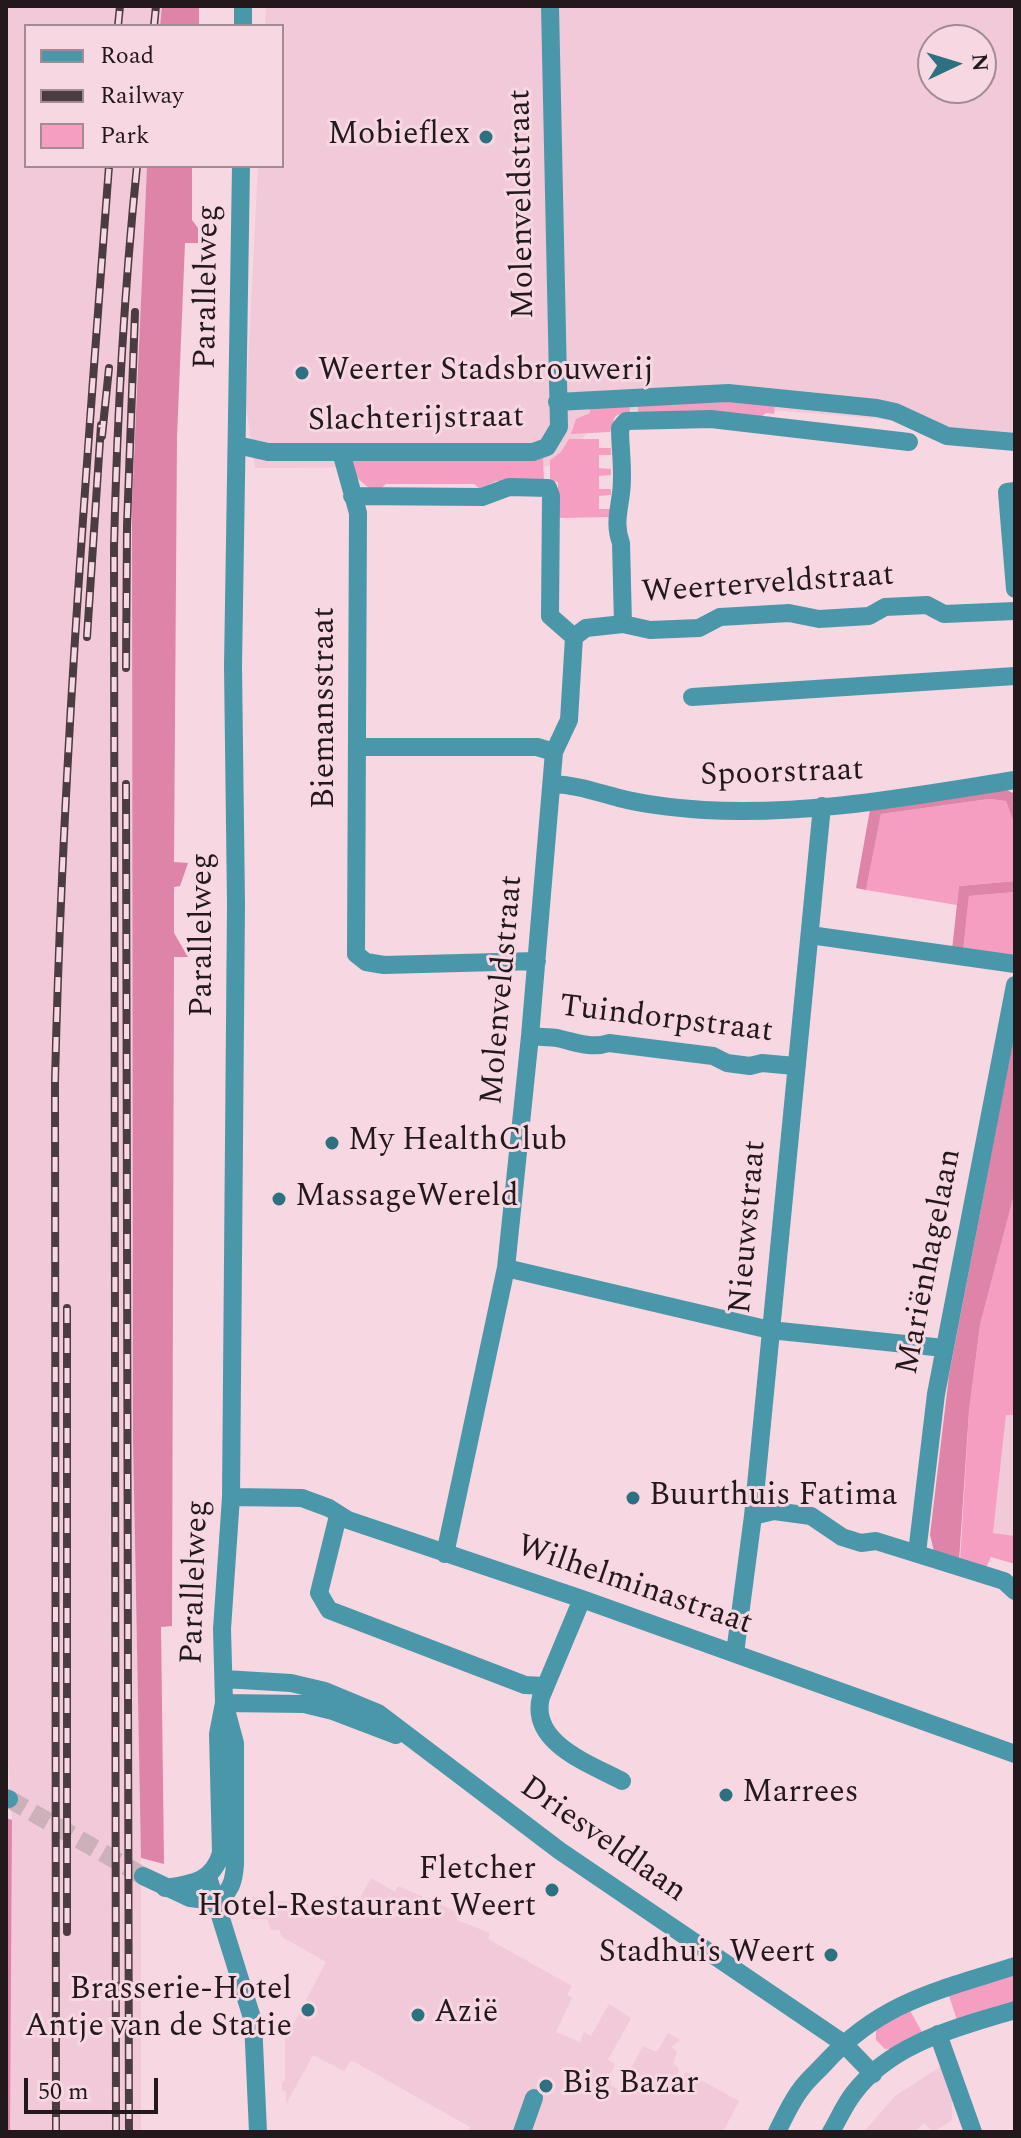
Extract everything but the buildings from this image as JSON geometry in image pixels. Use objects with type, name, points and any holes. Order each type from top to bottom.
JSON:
[{"type":"street","name":"Molenveldstraat","points":[[550,6],[557,402]]},
{"type":"street","name":"Parallelweg","points":[[208,1877],[221,1853],[218,1734],[224,1703],[222,1629],[231,1497],[236,904],[233,666],[241,168]]},
{"type":"street","points":[[557,402],[728,393],[877,408],[895,412],[947,436],[1015,442]]},
{"type":"street","name":"Slachterijstraat","points":[[237,445],[268,452],[533,452],[547,447],[559,427],[557,402]]},
{"type":"street","points":[[623,624],[617,510],[621,493],[620,428],[626,421],[711,419],[909,442]]},
{"type":"street","name":"Biemansstraat","points":[[341,452],[358,513],[356,954],[366,962],[384,965],[537,961]]},
{"type":"street","points":[[352,496],[482,497],[509,487],[548,488],[551,496],[550,616],[574,637]]},
{"type":"street","points":[[1015,491],[1007,492],[1015,589]]},
{"type":"street","name":"Weerterveldstraat","points":[[574,637],[586,628],[623,624],[650,630],[699,628],[720,617],[789,613],[819,619],[869,616],[885,607],[927,605],[944,614],[1015,611]]},
{"type":"street","name":"Molenveldstraat","points":[[445,1554],[506,1268],[537,961],[554,752],[569,720],[574,637]]},
{"type":"street","points":[[692,697],[1015,676]]},
{"type":"street","points":[[358,747],[537,747],[554,752]]},
{"type":"street","name":"Spoorstraat","points":[[553,784],[588,788],[618,798],[662,806],[707,810],[859,805],[1015,780]]},
{"type":"street","name":"Nieuwstraat","points":[[735,1653],[753,1516],[822,806]]},
{"type":"street","points":[[810,935],[1015,964]]},
{"type":"street","name":"Mariënhagelaan","points":[[917,1553],[944,1348],[1015,985]]},
{"type":"street","name":"Tuindorpstraat","points":[[530,1036],[599,1046],[609,1043],[713,1056],[727,1063],[750,1066],[762,1063],[795,1066]]},
{"type":"street","points":[[506,1268],[770,1330],[944,1348]]},
{"type":"street","name":"Wilhelminastraat","points":[[231,1497],[302,1498],[329,1508],[338,1516],[582,1599],[1015,1754]]},
{"type":"street","points":[[753,1516],[774,1511],[811,1516],[842,1537],[861,1543],[876,1541],[917,1553],[1004,1581],[1015,1591]]},
{"type":"street","points":[[338,1516],[319,1593],[329,1610],[525,1685],[544,1686]]},
{"type":"street","points":[[582,1599],[544,1686],[538,1706],[541,1723],[549,1737],[578,1758],[622,1781]]},
{"type":"street","name":"Driesveldlaan","points":[[224,1679],[291,1683],[325,1691],[378,1713],[633,1903],[843,2043],[873,2074]]},
{"type":"street","name":"Parallelweg","points":[[215,1901],[230,1889],[235,1864],[235,1743],[224,1703]]},
{"type":"street","name":"Driesveldlaan","points":[[224,1703],[304,1704],[333,1711],[412,1741]]},
{"type":"street","points":[[143,1876],[190,1898],[215,1901]]},
{"type":"street","points":[[165,1888],[208,1877],[253,2021],[258,2132]]},
{"type":"street","points":[[777,2132],[801,2088],[843,2043],[892,2009],[918,1996],[1015,1966]]},
{"type":"street","points":[[831,2132],[853,2094],[873,2074],[918,2041],[1015,2010]]},
{"type":"street","points":[[938,2034],[973,2132]]},
{"type":"street","points":[[522,2132],[534,2098]]},
{"type":"shaded area","points":[[6,6],[162,6],[160,24],[24,24],[24,168],[147,168],[132,503],[133,1438],[141,1858],[141,2132],[10,2132],[12,1820],[6,1726]]},
{"type":"shaded area","points":[[162,6],[199,6],[199,24],[160,24]]},
{"type":"shaded area","points":[[266,6],[1015,6],[1015,437],[881,419],[735,407],[606,411],[559,466],[255,468],[246,405],[258,168],[284,168],[284,24],[265,24]]},
{"type":"shaded area","points":[[147,168],[192,168],[192,220],[198,228],[198,243],[185,243],[177,437],[174,862],[188,863],[180,886],[174,887],[174,933],[188,957],[174,957],[172,1626],[161,1627],[164,1864],[141,1858],[133,1438],[132,503]]},
{"type":"shaded area","points":[[1007,790],[1015,794],[1015,826],[1006,801],[989,799],[881,814],[866,890],[856,888],[871,804]]},
{"type":"shaded area","points":[[1015,881],[1015,892],[969,896],[963,952],[952,950],[959,886]]},
{"type":"shaded area","points":[[1015,1030],[1015,1191],[980,1325],[969,1411],[959,1561],[934,1551],[930,1535],[949,1375]]},
{"type":"shaded area","points":[[1006,1415],[1015,1415],[1015,1536],[993,1533]]},
{"type":"shaded area","points":[[6,1818],[12,1820],[10,2132],[6,2132]]},
{"type":"shaded area","points":[[371,1878],[395,1892],[398,1886],[460,1913],[457,1920],[490,1933],[488,1939],[572,1986],[567,1995],[572,1998],[556,2032],[580,2042],[584,2032],[591,2036],[609,2004],[631,2018],[608,2060],[615,2064],[608,2078],[612,2080],[610,2085],[619,2090],[643,2046],[657,2052],[668,2033],[680,2040],[671,2047],[677,2052],[673,2064],[679,2068],[677,2079],[682,2080],[686,2072],[739,2101],[723,2132],[468,2132],[470,2127],[351,2060],[344,2071],[313,2055],[286,2104],[286,2092],[282,2090],[285,2040],[326,1962],[282,1937],[279,1930],[271,1930],[267,1919],[251,1919],[251,1915],[247,1915],[247,1901],[251,1901],[251,1897],[269,1898],[327,1906],[334,1895],[355,1907]]},
{"type":"shaded area","points":[[940,2067],[952,2091],[952,2120],[934,2132],[924,2123],[914,2132],[864,2132],[895,2096]]},
{"type":"green space","points":[[726,402],[775,405],[774,414],[766,413],[759,419],[638,413],[638,406]]},
{"type":"green space","points":[[630,406],[630,413],[619,414],[615,418],[610,432],[571,434],[576,419],[590,413],[590,408]]},
{"type":"green space","points":[[569,439],[599,439],[599,448],[611,448],[611,455],[599,455],[599,468],[611,469],[611,475],[599,476],[599,489],[611,489],[611,495],[599,496],[599,509],[611,509],[611,517],[557,518],[558,482],[550,481],[550,460],[561,452]]},
{"type":"green space","points":[[543,458],[544,481],[496,481],[480,489],[474,484],[386,484],[380,489],[370,489],[355,476],[353,461],[531,461]]},
{"type":"green space","points":[[989,799],[1006,801],[1015,826],[1015,881],[959,886],[957,905],[866,890],[881,814]]},
{"type":"green space","points":[[1015,892],[1015,959],[963,952],[969,896]]},
{"type":"green space","points":[[1015,1191],[1015,1415],[1006,1415],[993,1533],[1015,1536],[1015,1564],[991,1557],[986,1568],[960,1561],[969,1411],[980,1325]]},
{"type":"green space","points":[[1015,1971],[1015,2002],[957,2020],[948,1993]]},
{"type":"green space","points":[[908,2007],[922,2032],[891,2049],[885,2049],[876,2040],[876,2027]]},
{"type":"tunnel","points":[[9,1799],[143,1876]]},
{"type":"railway","points":[[118,24],[120,6]]},
{"type":"railway","points":[[154,24],[156,6]]},
{"type":"railway","points":[[56,2132],[55,1082],[58,967],[69,738],[109,168]]},
{"type":"railway","points":[[116,2132],[114,546],[122,356],[137,168]]},
{"type":"railway","points":[[126,668],[127,526],[135,312]]},
{"type":"railway","points":[[102,436],[109,368]]},
{"type":"railway","points":[[87,637],[101,425]]},
{"type":"railway","points":[[126,784],[129,2132]]},
{"type":"railway","points":[[67,1308],[67,1932]]},
{"type":"place","name":"Mobieflex","points":[[486,137]]},
{"type":"place","name":"Weerter Stadsbrouwerij","points":[[302,373]]},
{"type":"place","name":"My HealthClub","points":[[332,1143]]},
{"type":"place","name":"MassageWereld","points":[[279,1199]]},
{"type":"place","name":"Buurthuis Fatima","points":[[633,1498]]},
{"type":"place","name":"Marrees","points":[[726,1795]]},
{"type":"place","name":"Fletcher Hotel-Restaurant Weert","points":[[552,1890]]},
{"type":"place","name":"Stadhuis Weert","points":[[831,1955]]},
{"type":"place","name":"Brasserie-Hotel Antje van de Statie","points":[[308,2010]]},
{"type":"place","name":"Azië","points":[[418,2015]]},
{"type":"place","name":"Big Bazar","points":[[546,2086]]}]
